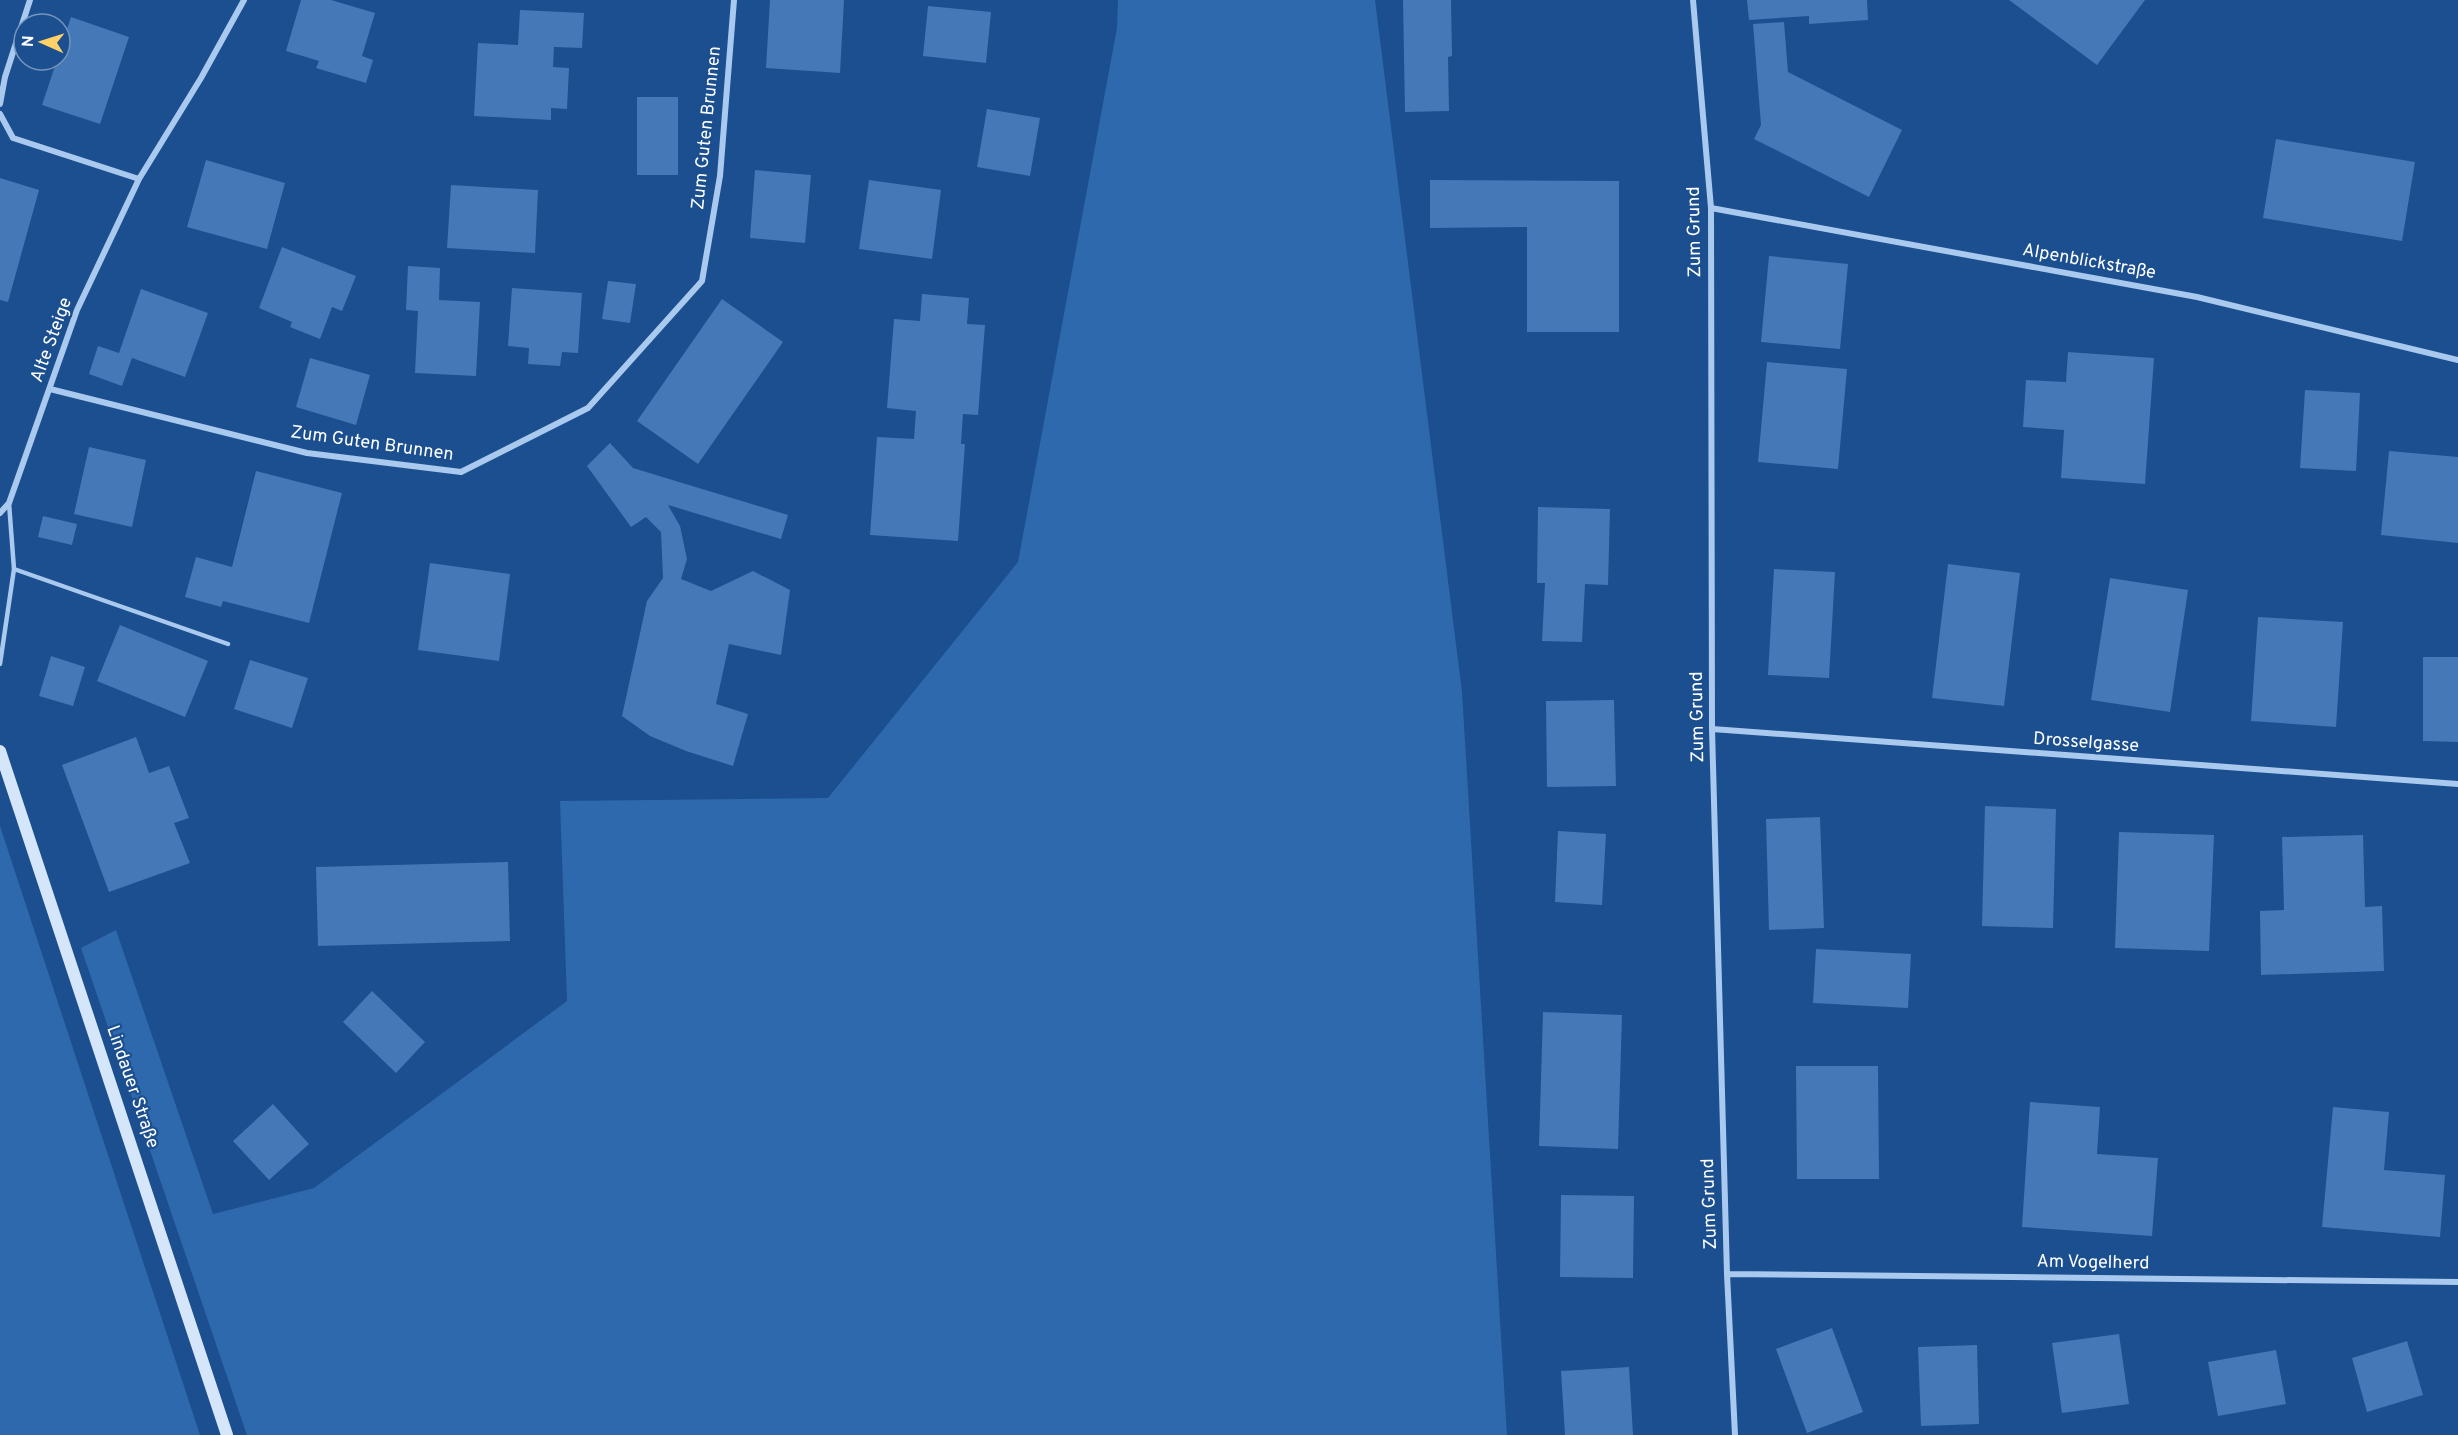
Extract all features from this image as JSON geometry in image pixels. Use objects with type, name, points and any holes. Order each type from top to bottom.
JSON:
[{"type":"main road","name":"Lindauer Straße","points":[[0,751],[227,1435]]},
{"type":"street","points":[[0,104],[5,77],[30,0]]},
{"type":"street","name":"Alte Steige","points":[[0,513],[9,503],[77,309],[139,179],[201,78],[244,0]]},
{"type":"street","name":"Zum Guten Brunnen","points":[[50,389],[308,453],[460,471],[588,408],[702,281],[720,176],[734,0]]},
{"type":"street","name":"Zum Grund","points":[[1694,0],[1711,208],[1712,729],[1727,1274],[1735,1435]]},
{"type":"street","points":[[0,114],[13,138],[139,179]]},
{"type":"street","name":"Alpenblickstraße","points":[[1711,208],[2197,297],[2458,360]]},
{"type":"street","name":"Drosselgasse","points":[[1712,729],[2458,784]]},
{"type":"street","name":"Am Vogelherd","points":[[1727,1274],[2458,1282]]},
{"type":"lane","points":[[0,664],[14,569],[9,503]]},
{"type":"lane","points":[[14,569],[228,644]]},
{"type":"shaded area","points":[[1118,0],[1375,0],[1462,692],[1507,1435],[247,1435],[81,948],[116,930],[213,1214],[314,1188],[567,1001],[560,801],[828,798],[1018,562],[1117,28]]},
{"type":"shaded area","points":[[0,826],[200,1435],[0,1435]]},
{"type":"building","points":[[301,0],[331,0],[375,13],[362,56],[373,60],[366,83],[316,68],[319,61],[286,51]]},
{"type":"building","points":[[770,0],[844,0],[840,73],[766,68]]},
{"type":"building","points":[[1403,0],[1451,0],[1452,56],[1448,57],[1449,111],[1405,112]]},
{"type":"building","points":[[1747,0],[1867,0],[1868,20],[1809,24],[1809,16],[1749,20]]},
{"type":"building","points":[[2009,0],[2145,0],[2097,65]]},
{"type":"building","points":[[928,6],[991,12],[986,63],[923,56]]},
{"type":"building","points":[[520,10],[584,13],[582,48],[554,47],[553,67],[569,68],[567,109],[551,108],[551,120],[474,116],[478,43],[518,45]]},
{"type":"building","points":[[72,17],[129,37],[100,124],[42,105],[53,72],[72,72]]},
{"type":"building","points":[[1784,22],[1788,72],[1902,130],[1869,197],[1754,139],[1761,125],[1753,24]]},
{"type":"building","points":[[637,97],[678,97],[678,175],[637,175]]},
{"type":"building","points":[[987,109],[1040,118],[1030,176],[977,167]]},
{"type":"building","points":[[2276,139],[2415,162],[2402,241],[2263,218]]},
{"type":"building","points":[[206,160],[285,183],[267,249],[187,227]]},
{"type":"building","points":[[755,170],[811,175],[805,243],[750,238]]},
{"type":"building","points":[[0,178],[39,190],[8,302],[0,300]]},
{"type":"building","points":[[869,180],[941,190],[932,259],[859,249]]},
{"type":"building","points":[[1430,180],[1619,181],[1619,332],[1527,332],[1527,227],[1430,228]]},
{"type":"building","points":[[451,185],[538,190],[535,253],[447,248]]},
{"type":"building","points":[[282,247],[356,276],[342,311],[332,307],[320,339],[290,327],[292,322],[259,308]]},
{"type":"building","points":[[1769,256],[1848,264],[1840,349],[1761,342]]},
{"type":"building","points":[[408,266],[440,268],[439,300],[480,302],[476,376],[415,373],[418,311],[406,310]]},
{"type":"building","points":[[608,281],[636,284],[630,323],[602,319]]},
{"type":"building","points":[[512,288],[582,293],[578,353],[562,352],[560,366],[528,364],[529,348],[508,346]]},
{"type":"building","points":[[141,289],[208,313],[185,377],[132,358],[122,386],[89,374],[98,346],[119,353]]},
{"type":"building","points":[[922,294],[969,298],[967,324],[985,325],[978,415],[963,414],[961,444],[965,444],[958,541],[870,535],[877,437],[914,439],[916,411],[887,408],[894,319],[920,321]]},
{"type":"building","points":[[722,299],[783,342],[698,464],[637,421]]},
{"type":"building","points":[[2068,352],[2154,358],[2145,484],[2061,478],[2064,430],[2023,427],[2026,380],[2066,382]]},
{"type":"building","points":[[310,358],[370,375],[356,425],[296,407]]},
{"type":"building","points":[[1767,362],[1847,369],[1838,469],[1758,462]]},
{"type":"building","points":[[2305,390],[2360,393],[2356,471],[2300,468]]},
{"type":"building","points":[[610,443],[633,468],[788,515],[781,539],[668,505],[680,526],[687,559],[681,579],[711,591],[753,571],[790,590],[781,655],[729,644],[716,704],[748,714],[733,766],[686,751],[650,736],[622,716],[647,601],[663,578],[661,532],[646,517],[631,527],[587,466]]},
{"type":"building","points":[[89,447],[146,460],[132,527],[74,514]]},
{"type":"building","points":[[2389,451],[2458,457],[2458,543],[2381,535]]},
{"type":"building","points":[[256,471],[342,493],[309,623],[223,601],[221,607],[185,597],[196,557],[232,567]]},
{"type":"building","points":[[1538,507],[1610,509],[1608,585],[1585,584],[1582,642],[1542,641],[1545,583],[1537,583]]},
{"type":"building","points":[[43,516],[77,524],[72,545],[38,537]]},
{"type":"building","points":[[430,563],[510,574],[499,661],[418,650]]},
{"type":"building","points":[[1948,564],[2020,573],[2004,706],[1932,698]]},
{"type":"building","points":[[1774,569],[1835,572],[1829,678],[1768,675]]},
{"type":"building","points":[[2110,578],[2188,590],[2170,712],[2091,700]]},
{"type":"building","points":[[2258,617],[2343,622],[2336,727],[2251,721]]},
{"type":"building","points":[[120,625],[208,661],[185,717],[97,681]]},
{"type":"building","points":[[51,656],[85,667],[73,706],[39,696]]},
{"type":"building","points":[[2423,657],[2458,657],[2458,742],[2423,741]]},
{"type":"building","points":[[250,660],[308,678],[292,728],[234,709]]},
{"type":"building","points":[[1614,700],[1616,786],[1547,787],[1546,701]]},
{"type":"building","points":[[136,737],[149,773],[169,766],[189,818],[174,823],[190,863],[109,892],[62,765]]},
{"type":"building","points":[[1985,806],[2056,809],[2053,928],[1982,926]]},
{"type":"building","points":[[1820,817],[1824,928],[1769,930],[1766,819]]},
{"type":"building","points":[[1558,831],[1606,834],[1602,905],[1555,902]]},
{"type":"building","points":[[2119,832],[2214,835],[2209,951],[2115,948]]},
{"type":"building","points":[[2363,835],[2365,907],[2382,906],[2384,971],[2261,975],[2260,911],[2284,910],[2282,837]]},
{"type":"building","points":[[508,862],[510,941],[318,946],[316,867]]},
{"type":"building","points":[[1816,949],[1911,954],[1908,1008],[1813,1003]]},
{"type":"building","points":[[372,991],[425,1042],[396,1073],[343,1022]]},
{"type":"building","points":[[1543,1012],[1622,1015],[1618,1149],[1539,1146]]},
{"type":"building","points":[[1796,1066],[1878,1066],[1879,1179],[1797,1179]]},
{"type":"building","points":[[2030,1102],[2100,1107],[2097,1154],[2158,1158],[2152,1236],[2022,1227]]},
{"type":"building","points":[[273,1104],[309,1144],[269,1180],[233,1141]]},
{"type":"building","points":[[2333,1107],[2389,1112],[2384,1170],[2445,1175],[2440,1237],[2322,1227]]},
{"type":"building","points":[[1561,1195],[1634,1196],[1633,1278],[1560,1277]]},
{"type":"building","points":[[1832,1328],[1863,1412],[1807,1433],[1776,1349]]},
{"type":"building","points":[[2119,1334],[2129,1404],[2062,1413],[2052,1343]]},
{"type":"building","points":[[2407,1341],[2423,1395],[2367,1412],[2352,1358]]},
{"type":"building","points":[[1977,1345],[1979,1424],[1921,1426],[1918,1347]]},
{"type":"building","points":[[2276,1350],[2286,1404],[2218,1416],[2208,1362]]},
{"type":"building","points":[[1629,1367],[1633,1435],[1565,1435],[1561,1371]]}]
